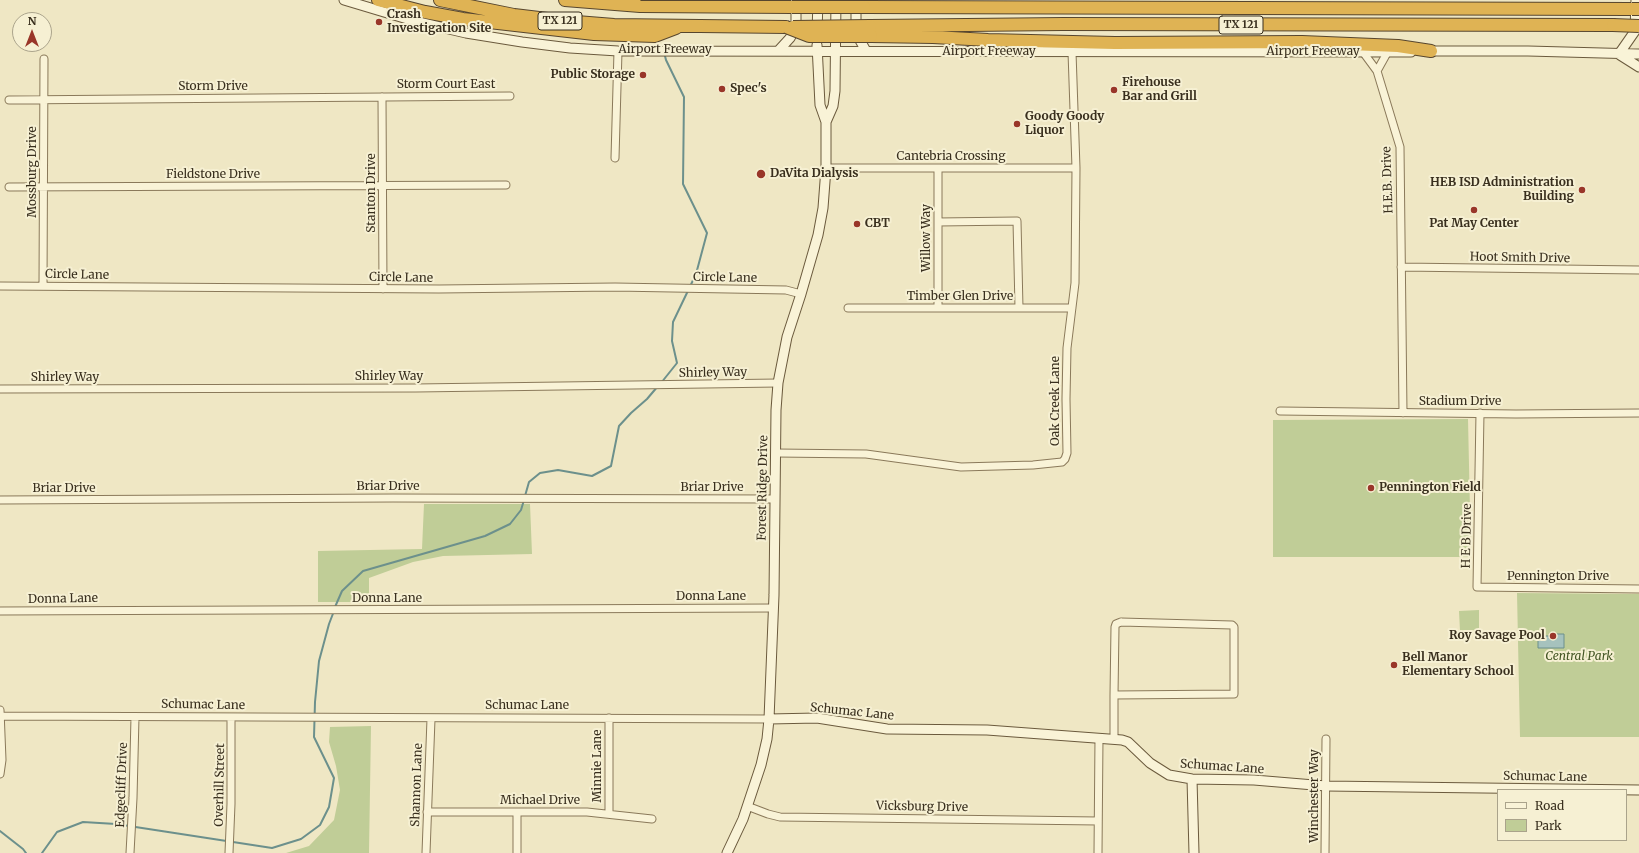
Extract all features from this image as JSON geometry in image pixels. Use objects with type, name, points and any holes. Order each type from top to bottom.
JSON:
[{"type":"highway","points":[[378,0],[425,12],[463,19],[594,34],[655,36],[682,26]]},
{"type":"highway","name":"Airport Freeway","points":[[440,0],[514,15],[564,21],[614,24],[782,27],[870,31],[1055,24],[1639,26]]},
{"type":"highway","points":[[565,0],[640,6],[794,4],[1636,6]]},
{"type":"highway","points":[[870,31],[933,37],[1056,42],[1302,42],[1398,46],[1431,51]]},
{"type":"main road","name":"Airport Freeway","points":[[344,0],[414,21],[466,33],[542,44],[618,50],[1387,53],[1431,51],[1639,54]]},
{"type":"main road","name":"Forest Ridge Drive","points":[[727,853],[747,806],[761,765],[767,739],[773,608],[778,383],[787,338],[818,234],[823,208],[826,168],[826,122],[820,105],[817,50],[818,0]]},
{"type":"main road","name":"Forest Ridge Drive","points":[[826,122],[833,106],[836,0]]},
{"type":"main road","points":[[779,50],[794,31],[796,21],[794,4]]},
{"type":"main road","points":[[860,4],[856,33],[866,50]]},
{"type":"main road","points":[[1636,6],[1635,31],[1619,54],[1639,67]]},
{"type":"main road","name":"Schumac Lane","points":[[769,719],[818,718],[886,729],[987,730],[1122,740],[1128,742],[1150,763],[1169,774],[1192,779],[1254,780],[1326,786],[1561,789]]},
{"type":"main road","points":[[1192,779],[1194,853]]},
{"type":"main road","name":"Schumac Lane","points":[[1627,790],[1639,790]]},
{"type":"street","points":[[615,158],[618,50]]},
{"type":"street","name":"Oak Creek Lane","points":[[776,453],[866,454],[961,467],[1033,465],[1062,462],[1065,459],[1067,348],[1075,283],[1076,168],[1072,52]]},
{"type":"street","name":"H.E.B. Drive","points":[[1363,52],[1377,71],[1400,147],[1401,267]]},
{"type":"street","points":[[1377,71],[1387,53]]},
{"type":"street","name":"Mossburg Drive","points":[[43,286],[44,59]]},
{"type":"street","name":"Storm Drive","points":[[9,100],[382,96]]},
{"type":"street","name":"Storm Court East","points":[[382,96],[510,96]]},
{"type":"street","name":"Stanton Drive","points":[[382,96],[383,289]]},
{"type":"street","name":"Cantebria Crossing","points":[[826,168],[1076,168]]},
{"type":"street","name":"Willow Way","points":[[938,168],[938,308]]},
{"type":"street","name":"Fieldstone Drive","points":[[9,187],[506,185]]},
{"type":"street","points":[[938,222],[1017,221],[1019,308]]},
{"type":"street","points":[[1401,267],[1403,413]]},
{"type":"street","name":"Hoot Smith Drive","points":[[1401,267],[1639,270]]},
{"type":"street","name":"Circle Lane","points":[[0,286],[383,289],[615,287],[786,290],[801,294]]},
{"type":"street","name":"Timber Glen Drive","points":[[848,308],[1072,308]]},
{"type":"street","name":"Shirley Way","points":[[0,389],[400,388],[778,383]]},
{"type":"street","name":"Stadium Drive","points":[[1280,411],[1403,413],[1639,413]]},
{"type":"street","name":"H E B Drive","points":[[1477,588],[1480,413]]},
{"type":"street","name":"Briar Drive","points":[[0,500],[519,498],[775,499]]},
{"type":"street","name":"Pennington Drive","points":[[1477,588],[1639,589]]},
{"type":"street","name":"Donna Lane","points":[[0,611],[773,608]]},
{"type":"street","points":[[1114,695],[1234,694],[1234,627],[1229,624],[1121,622],[1116,624],[1114,695],[1114,739]]},
{"type":"street","points":[[0,710],[2,760],[0,774]]},
{"type":"street","name":"Schumac Lane","points":[[0,716],[431,719],[769,719]]},
{"type":"street","name":"Edgecliff Drive","points":[[130,853],[135,717]]},
{"type":"street","name":"Overhill Street","points":[[229,853],[231,804],[231,718]]},
{"type":"street","name":"Minnie Lane","points":[[609,718],[609,814]]},
{"type":"street","name":"Shannon Lane","points":[[426,853],[431,719]]},
{"type":"street","points":[[1098,853],[1099,738]]},
{"type":"street","name":"Winchester Way","points":[[1325,853],[1326,739]]},
{"type":"street","name":"Vicksburg Drive","points":[[747,806],[780,817],[1098,821]]},
{"type":"street","name":"Michael Drive","points":[[427,812],[587,812],[652,819]]},
{"type":"street","points":[[517,812],[517,853]]},
{"type":"green space","name":"Pennington Field","points":[[1468,419],[1471,557],[1273,557],[1273,420]]},
{"type":"green space","points":[[424,504],[530,504],[532,554],[443,556],[413,562],[369,578],[369,602],[318,602],[318,551],[422,549]]},
{"type":"green space","name":"Central Park","points":[[1517,593],[1639,594],[1639,737],[1520,737]]},
{"type":"green space","points":[[1479,610],[1479,630],[1460,631],[1459,611]]},
{"type":"green space","points":[[371,726],[369,853],[286,853],[309,846],[334,820],[340,790],[336,766],[329,742],[330,727]]},
{"type":"water","points":[[1556,634],[1564,634],[1564,648],[1538,648],[1538,636],[1556,636]]},
{"type":"waterway","points":[[661,383],[677,363],[672,341],[673,322],[696,274],[707,233],[683,184],[684,97],[665,56]]},
{"type":"waterway","points":[[525,496],[529,482],[540,473],[558,470],[592,476],[611,466],[619,426],[658,386]]},
{"type":"waterway","points":[[335,607],[342,591],[363,571],[485,536],[510,524],[521,510],[524,500]]},
{"type":"waterway","points":[[42,853],[57,832],[83,822],[116,824],[272,848],[301,839],[320,825],[329,807],[334,778],[314,737],[315,702],[319,661],[334,611]]},
{"type":"waterway","points":[[0,831],[26,853]]},
{"type":"place","name":"Crash Investigation Site","points":[[379,22]]},
{"type":"place","name":"Public Storage","points":[[643,75]]},
{"type":"place","name":"Spec's","points":[[722,89]]},
{"type":"place","name":"Firehouse Bar and Grill","points":[[1114,90]]},
{"type":"place","name":"Goody Goody Liquor","points":[[1017,124]]},
{"type":"place","name":"DaVita Dialysis","points":[[761,174]]},
{"type":"place","name":"HEB ISD Administration Building","points":[[1582,190]]},
{"type":"place","name":"Pat May Center","points":[[1474,210]]},
{"type":"place","name":"CBT","points":[[857,224]]},
{"type":"place","name":"Pennington Field","points":[[1371,488]]},
{"type":"place","name":"Roy Savage Pool","points":[[1553,636]]},
{"type":"place","name":"Bell Manor Elementary School","points":[[1394,665]]}]
